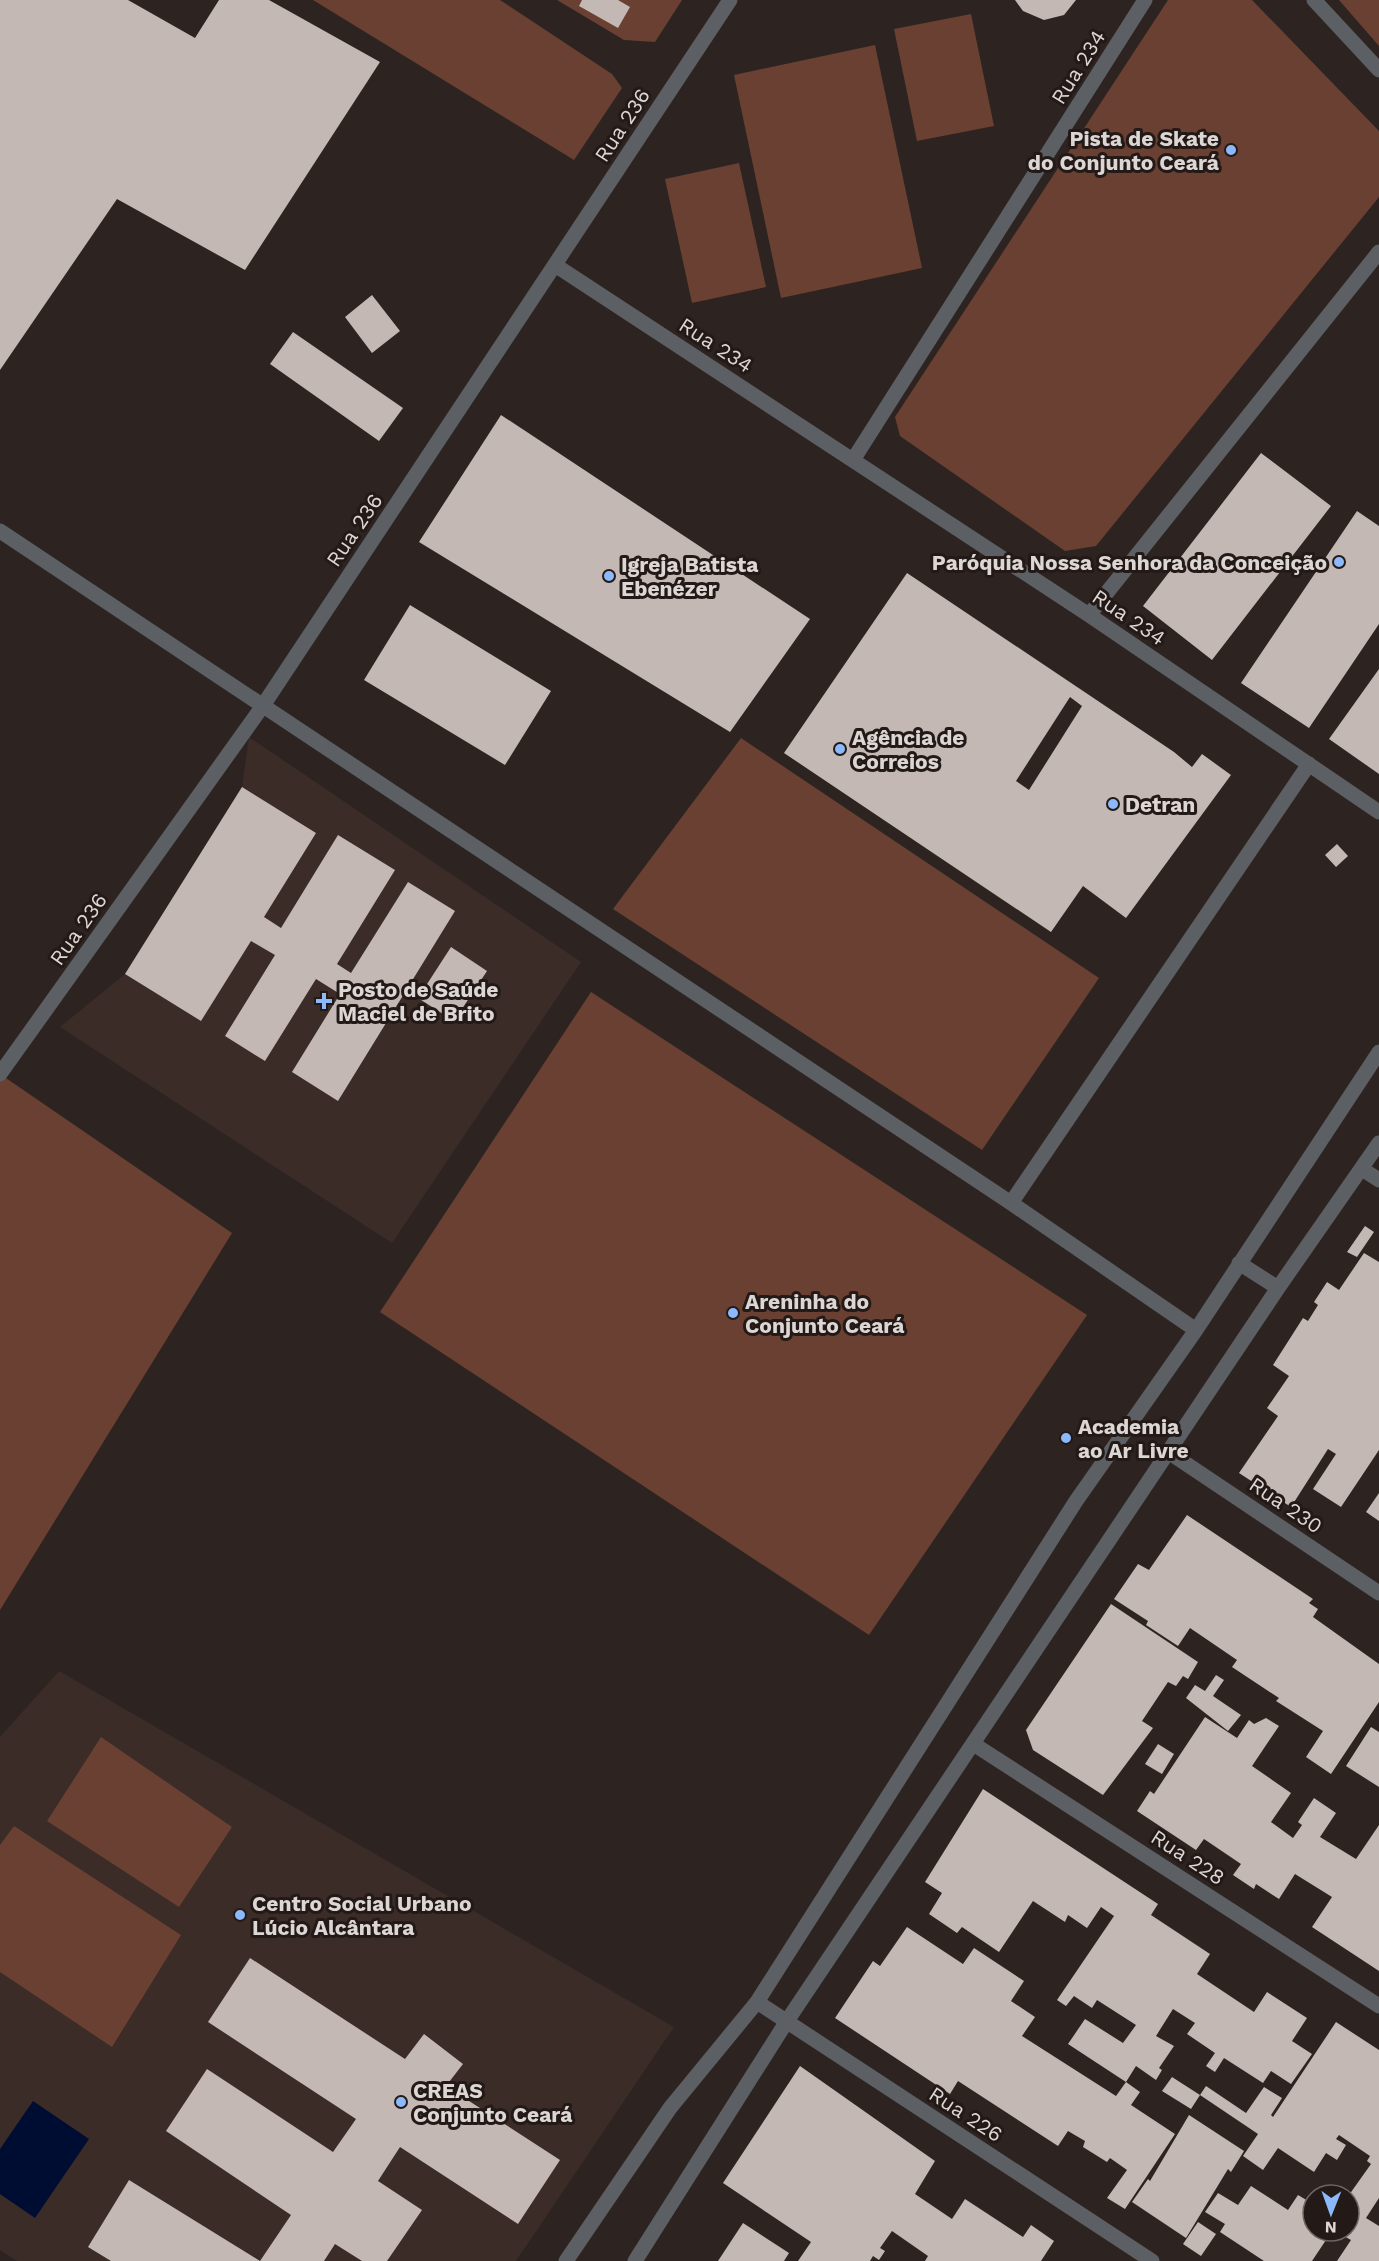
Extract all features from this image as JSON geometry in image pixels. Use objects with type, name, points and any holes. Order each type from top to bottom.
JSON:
[{"type":"street","name":"Rua 236","points":[[0,1074],[262,707],[730,0]]},
{"type":"street","name":"Rua 234","points":[[853,460],[1145,0]]},
{"type":"street","points":[[1314,0],[1379,70]]},
{"type":"street","points":[[1089,615],[1379,252]]},
{"type":"street","name":"Rua 234","points":[[555,265],[1089,615],[1379,812]]},
{"type":"street","points":[[0,531],[1197,1329]]},
{"type":"street","points":[[1011,1203],[1309,764]]},
{"type":"street","points":[[566,2261],[670,2108],[757,2002],[1076,1501],[1197,1329],[1379,1052]]},
{"type":"street","points":[[635,2261],[787,2021],[975,1745],[1278,1288],[1379,1143]]},
{"type":"street","points":[[1362,1169],[1379,1180]]},
{"type":"street","points":[[1239,1263],[1278,1288]]},
{"type":"street","name":"Rua 230","points":[[1170,1452],[1379,1593]]},
{"type":"street","name":"Rua 228","points":[[975,1745],[1379,2006]]},
{"type":"street","name":"Rua 226","points":[[757,2002],[1152,2261]]},
{"type":"shaded area","points":[[313,0],[500,0],[612,74],[622,88],[574,160]]},
{"type":"shaded area","points":[[557,0],[682,0],[655,42],[624,40]]},
{"type":"shaded area","points":[[1168,0],[1252,0],[1379,131],[1379,197],[1096,546],[1065,551],[900,436],[895,417]]},
{"type":"shaded area","points":[[1339,0],[1379,0],[1379,46]]},
{"type":"shaded area","points":[[971,14],[994,126],[917,141],[894,29]]},
{"type":"shaded area","points":[[875,45],[922,268],[781,298],[734,75]]},
{"type":"shaded area","points":[[739,163],[766,287],[692,303],[665,179]]},
{"type":"shaded area","name":"Posto de Saúde Maciel de Brito","points":[[249,737],[581,962],[392,1243],[60,1027],[125,974],[242,787]]},
{"type":"shaded area","points":[[741,738],[1099,978],[982,1150],[613,909]]},
{"type":"shaded area","name":"Areninha do Conjunto Ceará","points":[[591,992],[1087,1315],[869,1635],[380,1312]]},
{"type":"shaded area","points":[[0,1074],[232,1233],[0,1610]]},
{"type":"shaded area","name":"Centro Social Urbano Lúcio Alcântara","points":[[59,1671],[674,2027],[516,2261],[17,2261],[0,2250],[0,1737]]},
{"type":"shaded area","points":[[101,1737],[232,1827],[179,1907],[47,1821]]},
{"type":"shaded area","points":[[14,1826],[181,1935],[112,2047],[0,1972],[0,1845]]},
{"type":"water","points":[[33,2101],[89,2139],[35,2218],[0,2194],[0,2149]]},
{"type":"building","points":[[0,0],[128,0],[195,38],[219,0],[269,0],[380,62],[245,270],[117,199],[0,370]]},
{"type":"building","points":[[582,0],[618,0],[630,7],[618,28],[579,6]]},
{"type":"building","points":[[1015,0],[1076,0],[1064,15],[1044,20],[1023,11]]},
{"type":"building","points":[[372,295],[400,331],[372,353],[345,317]]},
{"type":"building","points":[[293,332],[403,408],[379,441],[270,364]]},
{"type":"building","name":"Igreja Batista Ebenézer","points":[[501,415],[810,619],[730,732],[419,542]]},
{"type":"building","points":[[1261,453],[1331,506],[1212,660],[1143,606]]},
{"type":"building","points":[[1357,511],[1379,526],[1379,624],[1309,728],[1241,683]]},
{"type":"building","points":[[907,573],[1174,752],[1192,767],[1202,754],[1231,775],[1126,918],[1083,886],[1051,932],[784,753]],"holes":[[[1070,697],[1082,706],[1029,790],[1016,781]]]},
{"type":"building","points":[[410,605],[551,691],[505,765],[364,680]]},
{"type":"building","points":[[1379,669],[1379,774],[1329,739]]},
{"type":"building","points":[[242,787],[316,833],[264,917],[281,928],[338,835],[395,870],[337,964],[351,973],[408,882],[455,911],[338,1101],[292,1072],[340,994],[316,979],[265,1061],[225,1036],[275,955],[251,941],[201,1021],[125,974]]},
{"type":"building","points":[[1337,844],[1348,856],[1336,867],[1325,855]]},
{"type":"building","points":[[451,947],[487,971],[454,1021],[418,998]]},
{"type":"building","points":[[1365,1226],[1374,1232],[1357,1257],[1347,1252]]},
{"type":"building","points":[[1364,1253],[1379,1262],[1379,1450],[1341,1507],[1313,1489],[1336,1454],[1328,1449],[1291,1507],[1239,1473],[1278,1416],[1267,1408],[1289,1376],[1273,1365],[1303,1318],[1308,1321],[1318,1305],[1314,1302],[1327,1282],[1339,1290]]},
{"type":"building","points":[[1379,1493],[1379,1521],[1366,1512]]},
{"type":"building","points":[[1187,1515],[1313,1599],[1309,1603],[1318,1609],[1313,1617],[1379,1664],[1379,1702],[1331,1774],[1306,1757],[1323,1731],[1276,1701],[1279,1698],[1232,1667],[1237,1660],[1190,1628],[1178,1646],[1146,1625],[1148,1621],[1114,1599],[1138,1564],[1149,1570]]},
{"type":"building","points":[[1111,1604],[1198,1662],[1188,1679],[1183,1676],[1176,1686],[1168,1682],[1142,1721],[1153,1728],[1103,1795],[1033,1750],[1026,1730]]},
{"type":"building","points":[[1216,1675],[1224,1680],[1213,1696],[1241,1715],[1228,1731],[1186,1698],[1195,1685],[1205,1691]]},
{"type":"building","points":[[1205,1717],[1237,1738],[1249,1720],[1254,1724],[1266,1718],[1279,1726],[1252,1766],[1291,1793],[1271,1822],[1293,1838],[1302,1825],[1298,1822],[1314,1798],[1336,1813],[1320,1837],[1356,1859],[1379,1825],[1379,1971],[1312,1927],[1332,1897],[1295,1874],[1279,1899],[1256,1884],[1254,1889],[1233,1875],[1241,1864],[1204,1839],[1196,1850],[1137,1811],[1150,1791],[1154,1794]]},
{"type":"building","points":[[1371,1727],[1379,1732],[1379,1787],[1346,1766]]},
{"type":"building","points":[[1158,1744],[1174,1754],[1162,1774],[1145,1764]]},
{"type":"building","points":[[983,1789],[1158,1904],[1151,1915],[1210,1954],[1197,1974],[1254,2012],[1267,1992],[1307,2018],[1292,2041],[1312,2054],[1291,2084],[1271,2071],[1263,2083],[1224,2058],[1215,2072],[1206,2066],[1215,2053],[1187,2034],[1195,2023],[1173,2009],[1156,2036],[1174,2046],[1159,2068],[1162,2070],[1156,2080],[1136,2066],[1126,2082],[1068,2044],[1085,2019],[1123,2043],[1136,2025],[1097,2000],[1092,2008],[1074,1996],[1066,2006],[1057,2000],[1114,1916],[1101,1907],[1087,1928],[1068,1915],[1065,1922],[1033,1901],[999,1952],[962,1927],[957,1933],[929,1914],[942,1893],[925,1882]]},
{"type":"building","points":[[907,1927],[963,1964],[974,1948],[1024,1981],[1011,2001],[1035,2017],[1022,2036],[1116,2096],[1126,2082],[1140,2092],[1131,2105],[1175,2134],[1125,2209],[1107,2198],[1127,2170],[1110,2158],[1107,2162],[1083,2147],[1085,2141],[1068,2131],[1058,2146],[958,2081],[950,2094],[835,2018],[873,1961],[880,1966]]},
{"type":"building","name":"CREAS Conjunto Ceará","points":[[250,1958],[405,2059],[424,2034],[463,2064],[446,2086],[560,2160],[518,2224],[400,2147],[378,2181],[422,2210],[387,2261],[362,2261],[335,2244],[324,2261],[260,2261],[291,2215],[166,2131],[207,2069],[333,2152],[356,2119],[208,2022]]},
{"type":"building","points":[[1336,2022],[1379,2050],[1379,2198],[1366,2218],[1379,2226],[1379,2261],[1337,2261],[1349,2243],[1361,2243],[1361,2183],[1358,2183],[1371,2164],[1367,2161],[1370,2156],[1339,2135],[1336,2139],[1346,2145],[1337,2160],[1326,2153],[1314,2172],[1278,2148],[1263,2170],[1243,2156],[1258,2134],[1200,2095],[1206,2086],[1246,2113],[1264,2087],[1282,2098],[1271,2115],[1273,2117]]},
{"type":"building","points":[[800,2066],[935,2161],[915,2194],[952,2219],[965,2199],[1023,2237],[1031,2225],[1054,2241],[1041,2261],[925,2261],[928,2256],[892,2231],[880,2248],[885,2251],[879,2260],[873,2256],[870,2261],[798,2261],[811,2242],[723,2183]]},
{"type":"building","points":[[1172,2077],[1200,2095],[1191,2109],[1162,2091]]},
{"type":"building","points":[[1189,2115],[1244,2151],[1231,2172],[1228,2169],[1186,2238],[1132,2202],[1148,2179],[1150,2181]]},
{"type":"building","points":[[129,2180],[260,2261],[111,2261],[88,2247]]},
{"type":"building","points":[[1251,2186],[1288,2210],[1298,2195],[1301,2197],[1301,2243],[1324,2243],[1312,2261],[1264,2261],[1220,2232],[1225,2224],[1205,2212],[1218,2193],[1238,2205]]},
{"type":"building","points":[[1198,2222],[1216,2234],[1201,2256],[1183,2244]]},
{"type":"building","points":[[743,2223],[789,2253],[784,2261],[718,2261]]},
{"type":"place","name":"Pista de Skate do Conjunto Ceará","points":[[1231,150]]},
{"type":"place","name":"Paróquia Nossa Senhora da Conceição","points":[[1339,562]]},
{"type":"place","name":"Igreja Batista Ebenézer","points":[[609,576]]},
{"type":"place","name":"Agência de Correios","points":[[840,749]]},
{"type":"place","name":"Detran","points":[[1113,804]]},
{"type":"place","name":"Posto de Saúde Maciel de Brito","points":[[324,1001]]},
{"type":"place","name":"Areninha do Conjunto Ceará","points":[[733,1313]]},
{"type":"place","name":"Academia ao Ar Livre","points":[[1066,1438]]},
{"type":"place","name":"Centro Social Urbano Lúcio Alcântara","points":[[240,1915]]},
{"type":"place","name":"CREAS Conjunto Ceará","points":[[401,2102]]}]
